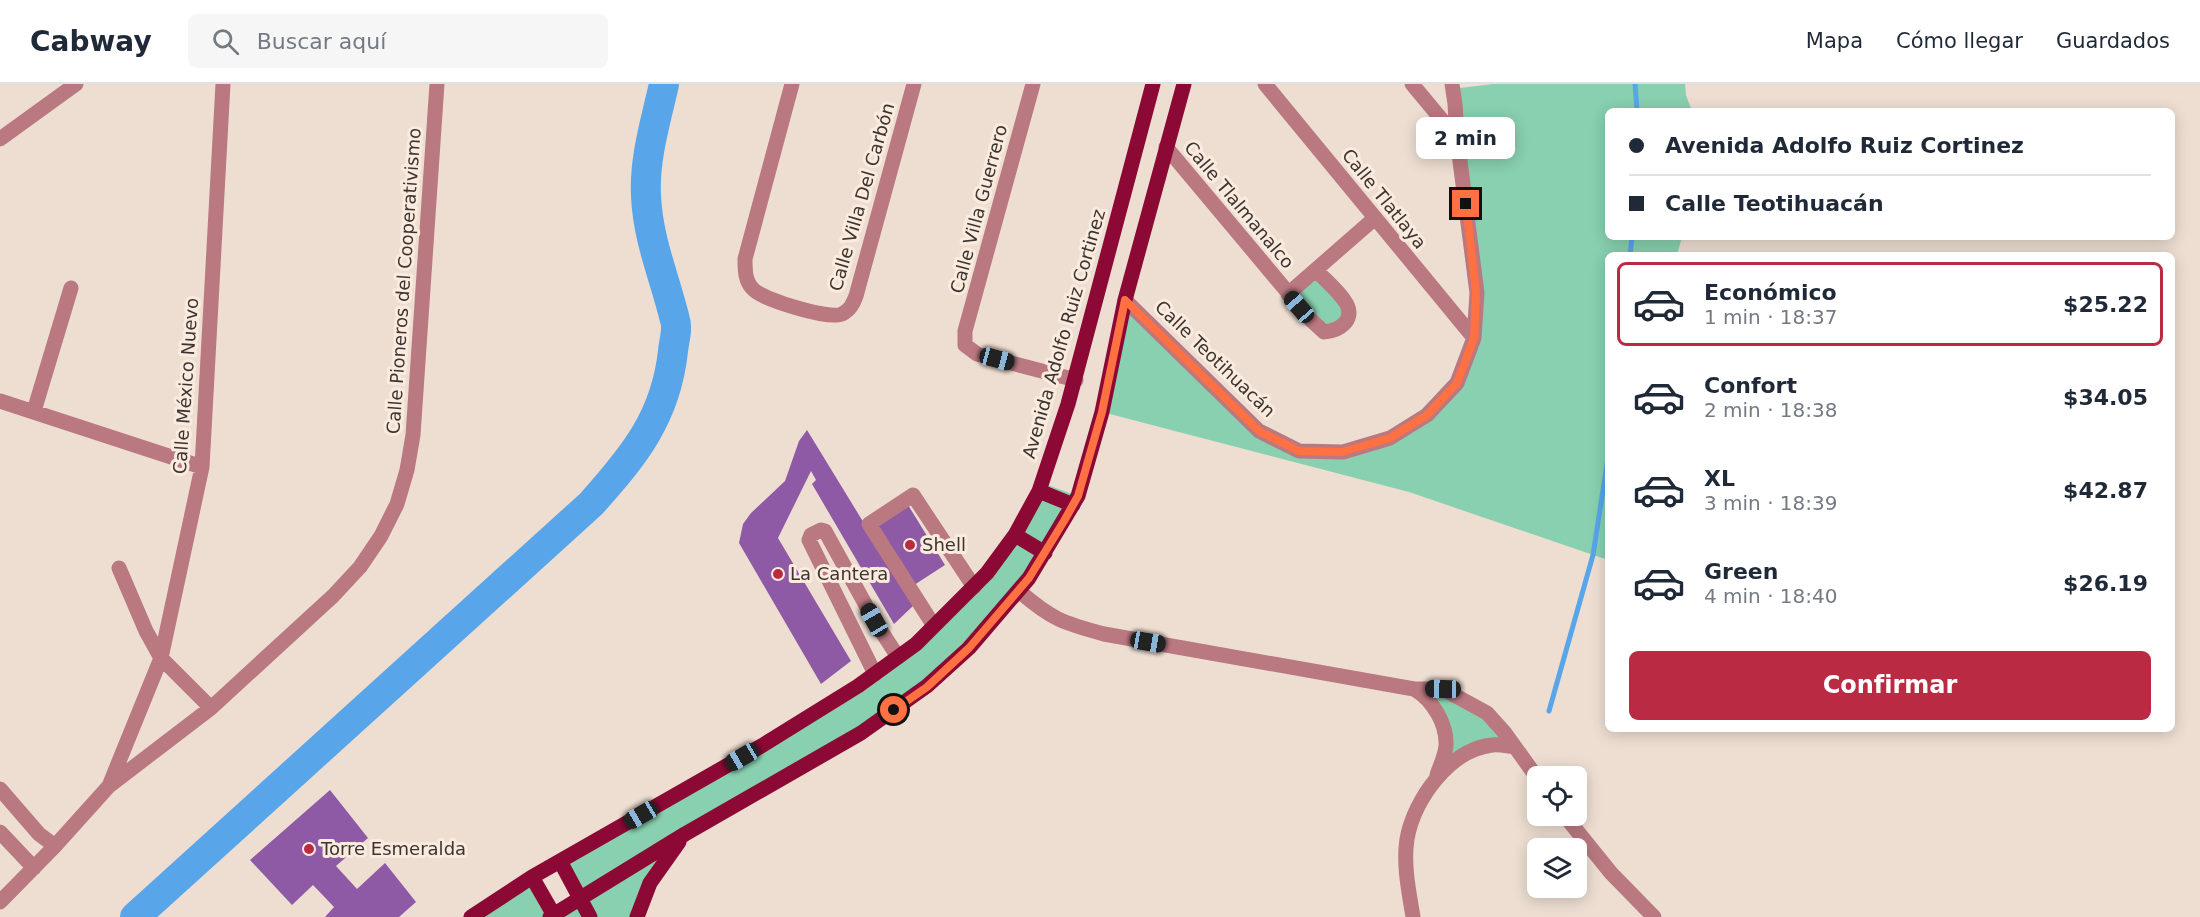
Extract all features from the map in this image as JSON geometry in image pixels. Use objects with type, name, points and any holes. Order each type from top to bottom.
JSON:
[{"type":"main road","name":"Avenida Adolfo Ruiz Cortinez","points":[[471,917],[532,877],[763,745],[875,674],[916,644],[987,573],[1015,535],[1039,491],[1076,380],[1153,84]]},
{"type":"main road","points":[[532,877],[553,916],[685,834],[861,733],[927,687],[969,648],[1018,591],[1045,553],[1078,496],[1102,412],[1125,300],[1184,84]]},
{"type":"main road","points":[[1039,491],[1073,505]]},
{"type":"main road","points":[[1015,535],[1045,553]]},
{"type":"main road","points":[[637,917],[650,883],[685,834]]},
{"type":"main road","points":[[560,861],[590,917]]},
{"type":"street","points":[[0,138],[76,84]]},
{"type":"street","name":"Calle México Nuevo","points":[[109,786],[161,658],[202,466],[223,84]]},
{"type":"street","name":"Calle Pioneros del Cooperativismo","points":[[109,786],[211,708],[340,589],[360,567],[376,544],[397,504],[407,470],[417,399],[437,84]]},
{"type":"street","name":"Calle Villa Del Carbón","points":[[792,84],[745,260],[745,275],[752,289],[764,296],[827,316],[841,315],[850,309],[856,297],[914,84]]},
{"type":"street","name":"Calle Villa Guerrero","points":[[1033,84],[965,331],[965,345],[977,354],[1076,380]]},
{"type":"street","name":"Calle Tlatlaya","points":[[1265,84],[1474,338]]},
{"type":"street","points":[[1412,84],[1457,138]]},
{"type":"street","name":"Calle Teotihuacán","points":[[1125,300],[1259,431],[1299,451],[1342,452],[1390,438],[1427,415],[1457,383],[1474,338],[1476,293],[1452,84]]},
{"type":"street","name":"Calle Tlalmanalco","points":[[1166,147],[1311,320],[1324,332],[1335,331],[1345,324],[1349,312],[1346,304],[1316,270]]},
{"type":"street","points":[[1288,294],[1375,218]]},
{"type":"street","points":[[34,411],[71,288]]},
{"type":"street","points":[[0,400],[202,466]]},
{"type":"street","points":[[934,626],[869,524],[913,495],[974,587]]},
{"type":"street","points":[[875,674],[809,540],[811,535],[821,530],[825,531],[898,657]]},
{"type":"street","points":[[119,568],[146,631],[161,658],[211,708]]},
{"type":"street","points":[[837,596],[855,586]]},
{"type":"street","points":[[1018,591],[1046,614],[1066,624],[1104,634],[1414,688],[1443,689],[1487,713],[1529,766]]},
{"type":"street","points":[[1413,917],[1408,886],[1407,840],[1411,823],[1432,784],[1446,748],[1443,725],[1426,695],[1414,688]]},
{"type":"street","points":[[1432,784],[1450,766],[1475,750],[1492,745],[1515,747]]},
{"type":"street","points":[[0,902],[109,786]]},
{"type":"street","points":[[0,789],[39,834],[55,846]]},
{"type":"street","points":[[1573,826],[1611,873],[1654,917]]},
{"type":"street","points":[[0,832],[34,868]]},
{"type":"green space","points":[[1493,84],[1685,84],[1691,108],[1605,108],[1605,240],[1681,240],[1678,252],[1605,252],[1605,559],[1409,492],[1102,412],[1125,300],[1234,407],[1299,451],[1390,438],[1457,383],[1474,338],[1452,89]]},
{"type":"green space","points":[[1316,270],[1346,304],[1335,331],[1288,294]]},
{"type":"green space","points":[[1042,483],[1078,496],[1045,553],[927,686],[682,838],[637,917],[471,917],[532,877],[553,915],[580,898],[560,861],[858,686],[987,573]]},
{"type":"green space","points":[[1443,689],[1487,713],[1515,747],[1456,761],[1446,748],[1426,695]]},
{"type":"building","name":"La Cantera","points":[[807,430],[914,605],[894,624],[812,484],[816,480],[811,471],[778,538],[851,661],[821,684],[739,543],[743,524],[751,513],[785,481],[799,441]]},
{"type":"building","name":"Shell","points":[[908,505],[945,565],[911,587],[876,525]]},
{"type":"building","name":"Torre Esmeralda","points":[[330,790],[368,838],[336,866],[357,889],[385,863],[416,902],[399,917],[325,917],[334,907],[313,885],[292,905],[250,860]]},
{"type":"waterway","points":[[135,917],[591,504],[621,469],[646,434],[663,396],[676,331],[650,228],[646,196],[649,154],[664,84]]},
{"type":"waterway","points":[[1635,84],[1637,108]]},
{"type":"waterway","points":[[1630,252],[1632,240]]},
{"type":"waterway","points":[[1549,711],[1593,555],[1605,477]]},
{"type":"place","name":"Shell","points":[[910,545]]},
{"type":"place","name":"La Cantera","points":[[778,574]]},
{"type":"place","name":"Torre Esmeralda","points":[[309,849]]},
{"type":"route","points":[[894,710],[927,687],[969,648],[1029,578],[1064,521],[1078,496],[1102,412],[1125,300],[1259,431],[1299,451],[1342,452],[1390,438],[1427,415],[1457,383],[1474,338],[1476,293],[1466,204]]}]
